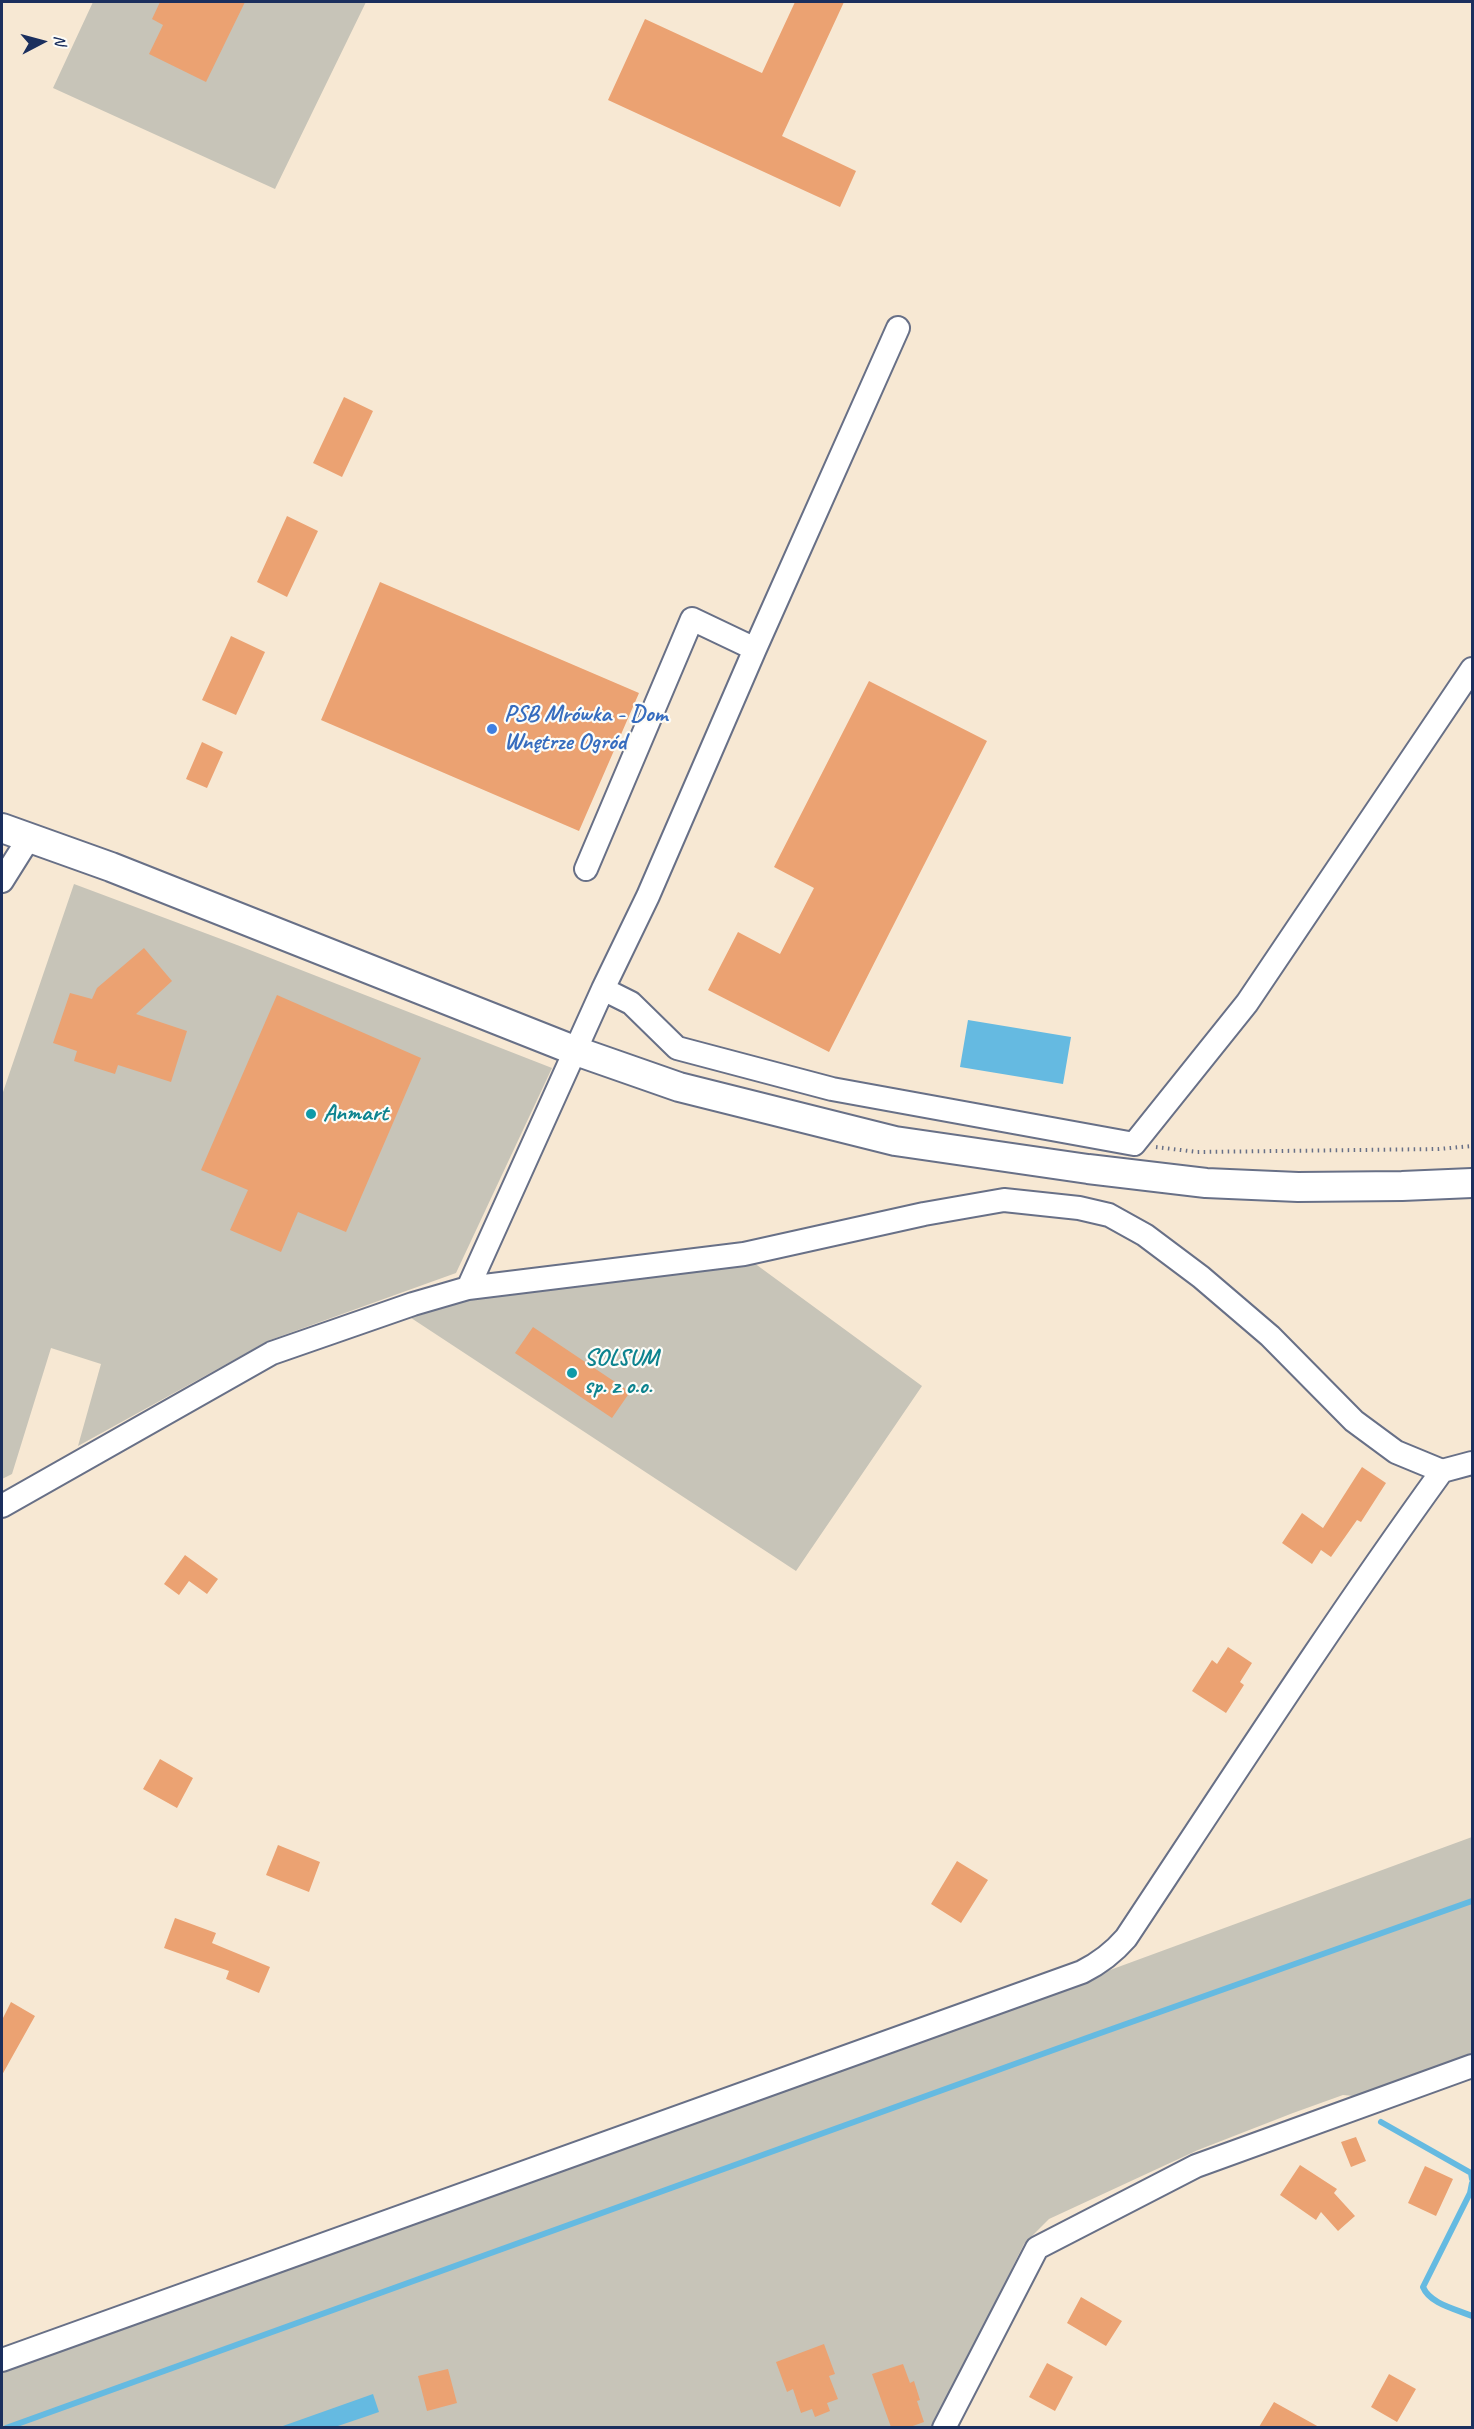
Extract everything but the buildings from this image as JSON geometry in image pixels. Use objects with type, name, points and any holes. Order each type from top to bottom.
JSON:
[{"type":"main road","points":[[2,828],[111,867],[576,1051],[679,1087],[895,1141],[1206,1183],[1321,1187],[1473,1183]]},
{"type":"street","points":[[468,1288],[603,989],[648,896],[754,649],[898,328]]},
{"type":"street","points":[[586,869],[692,619],[754,649]]},
{"type":"street","points":[[603,989],[631,1003],[677,1048],[832,1089],[1134,1144],[1247,1003],[1473,669]]},
{"type":"street","points":[[2,881],[29,838]]},
{"type":"street","points":[[2,1506],[272,1353],[413,1304],[468,1288],[744,1254],[924,1214],[1004,1200],[1079,1208],[1109,1215],[1145,1235],[1201,1277],[1270,1336],[1354,1420],[1396,1452],[1442,1471],[1473,1463]]},
{"type":"street","points":[[2,2360],[1100,1964],[1126,1938],[1370,1571],[1442,1471]]},
{"type":"street","points":[[944,2427],[1037,2248],[1196,2166],[1473,2067]]},
{"type":"path","points":[[1134,1144],[1197,1152],[1439,1149],[1473,1146]]},
{"type":"shaded area","points":[[93,2],[366,2],[275,189],[53,88]]},
{"type":"shaded area","points":[[74,884],[552,1068],[456,1273],[270,1340],[78,1446],[101,1364],[51,1348],[12,1474],[2,1479],[2,1095]]},
{"type":"shaded area","points":[[750,1260],[922,1386],[796,1571],[402,1312],[492,1295]]},
{"type":"shaded area","points":[[1472,1837],[1472,2053],[1354,2096],[1343,2095],[1198,2150],[1049,2219],[1024,2244],[933,2427],[2,2427],[2,2369],[759,2099]]},
{"type":"water","points":[[968,1020],[1071,1037],[1063,1084],[960,1067]]},
{"type":"water","points":[[373,2394],[379,2412],[335,2427],[280,2427]]},
{"type":"waterway","points":[[6,2428],[1472,1901]]},
{"type":"waterway","points":[[1381,2122],[1471,2173],[1472,2179]]},
{"type":"waterway","points":[[1472,2183],[1470,2193],[1423,2287],[1426,2293],[1437,2302],[1472,2316]]},
{"type":"place","name":"PSB Mrówka - Dom Wnętrze Ogród","points":[[492,729]]},
{"type":"place","name":"Anmart","points":[[311,1114]]},
{"type":"place","name":"SOLSUM sp. z o.o.","points":[[572,1373]]}]
